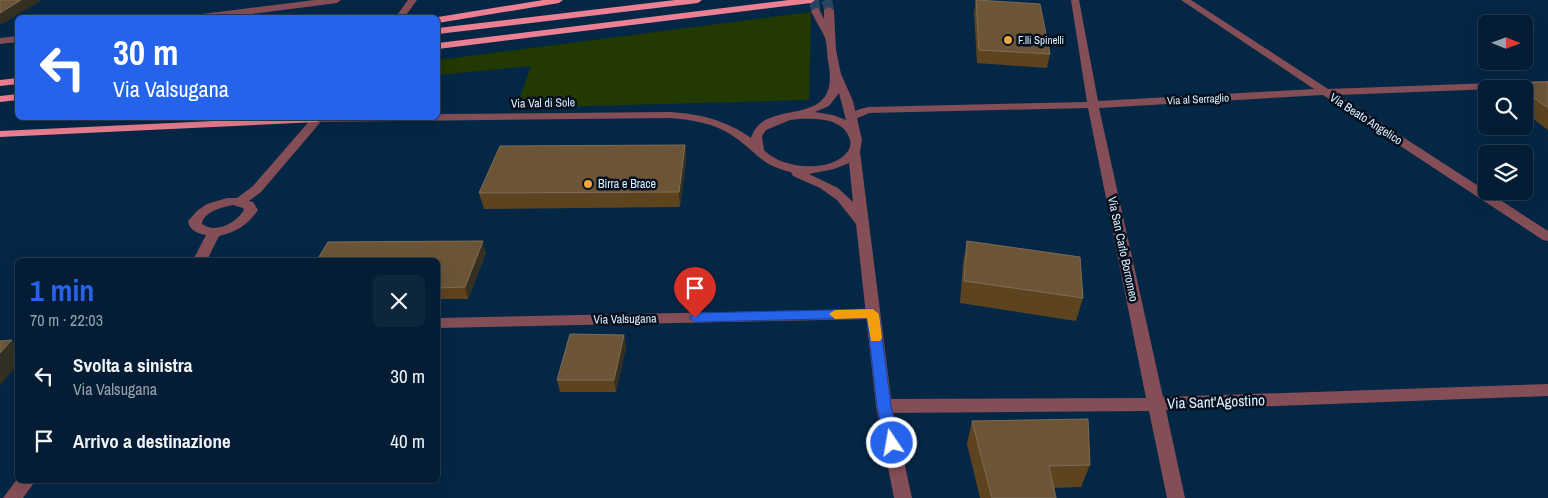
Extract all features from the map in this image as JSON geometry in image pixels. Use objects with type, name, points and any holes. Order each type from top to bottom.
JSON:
[{"type":"highway","points":[[440,20],[559,0]]},
{"type":"highway","points":[[442,30],[698,0]]},
{"type":"highway","points":[[440,46],[811,0]]},
{"type":"highway","points":[[0,83],[15,81]]},
{"type":"highway","points":[[0,99],[15,97]]},
{"type":"highway","points":[[0,134],[277,120]]},
{"type":"street","points":[[218,15],[337,0]]},
{"type":"street","points":[[402,15],[414,0]]},
{"type":"street","name":"Via San Carlo Borromeo","points":[[1075,0],[1092,105],[1176,498]]},
{"type":"street","name":"Via Beato Angelico","points":[[1185,0],[1548,236]]},
{"type":"street","points":[[829,10],[830,42],[836,85],[829,101],[812,110],[764,126],[757,134],[756,142],[759,151],[768,160],[831,189],[846,200],[856,213],[862,226]]},
{"type":"street","points":[[816,12],[830,42]]},
{"type":"street","points":[[0,41],[15,39]]},
{"type":"street","points":[[835,74],[846,95],[857,142],[854,152],[884,406],[903,498]]},
{"type":"street","name":"Via al Serraglio","points":[[851,118],[868,110],[1092,105],[1324,92],[1548,84]]},
{"type":"street","points":[[790,116],[805,114],[834,120],[846,126],[854,134]]},
{"type":"street","name":"Via Val di Sole","points":[[440,117],[670,115],[694,117],[714,122],[733,130],[759,151]]},
{"type":"street","points":[[241,202],[257,189],[315,120]]},
{"type":"street","points":[[782,166],[798,170],[816,170],[833,166],[846,160],[854,152]]},
{"type":"street","points":[[224,202],[241,202],[248,205],[251,210],[248,217],[228,229],[206,232],[196,226],[195,221],[206,210],[224,202]]},
{"type":"street","points":[[201,258],[215,232]]},
{"type":"street","name":"Via Valsugana","points":[[440,323],[873,314]]},
{"type":"street","name":"Via Sant'Agostino","points":[[884,406],[1156,404],[1548,390]]},
{"type":"street","points":[[12,498],[24,483]]},
{"type":"green space","points":[[811,12],[809,100],[516,108],[531,66],[440,75],[440,60]]},
{"type":"building","points":[[0,0],[21,0],[0,13]]},
{"type":"building","name":"F.lli Spinelli","points":[[976,0],[1040,4],[1050,54],[979,50]]},
{"type":"building","points":[[1533,82],[1548,82],[1548,108],[1533,97]]},
{"type":"building","name":"Birra e Brace","points":[[685,145],[679,192],[479,193],[500,146]]},
{"type":"building","points":[[483,241],[465,287],[440,288],[440,258],[318,258],[328,242]]},
{"type":"building","points":[[967,241],[1080,257],[1083,298],[964,281]]},
{"type":"building","points":[[570,334],[624,335],[614,380],[557,380]]},
{"type":"building","points":[[12,340],[0,353],[0,341]]},
{"type":"building","points":[[1088,419],[1090,465],[1049,466],[1056,498],[992,498],[972,421]]},
{"type":"tunnel","points":[[814,0],[816,11]]},
{"type":"tunnel","points":[[825,0],[828,4]]},
{"type":"tunnel","points":[[827,0],[829,10]]},
{"type":"slow traffic","points":[[835,314],[873,314],[876,338]]},
{"type":"place","name":"F.lli Spinelli","points":[[1008,40]]},
{"type":"place","name":"Birra e Brace","points":[[588,184]]},
{"type":"route","points":[[695,318],[873,314],[884,406],[892,443]]}]
